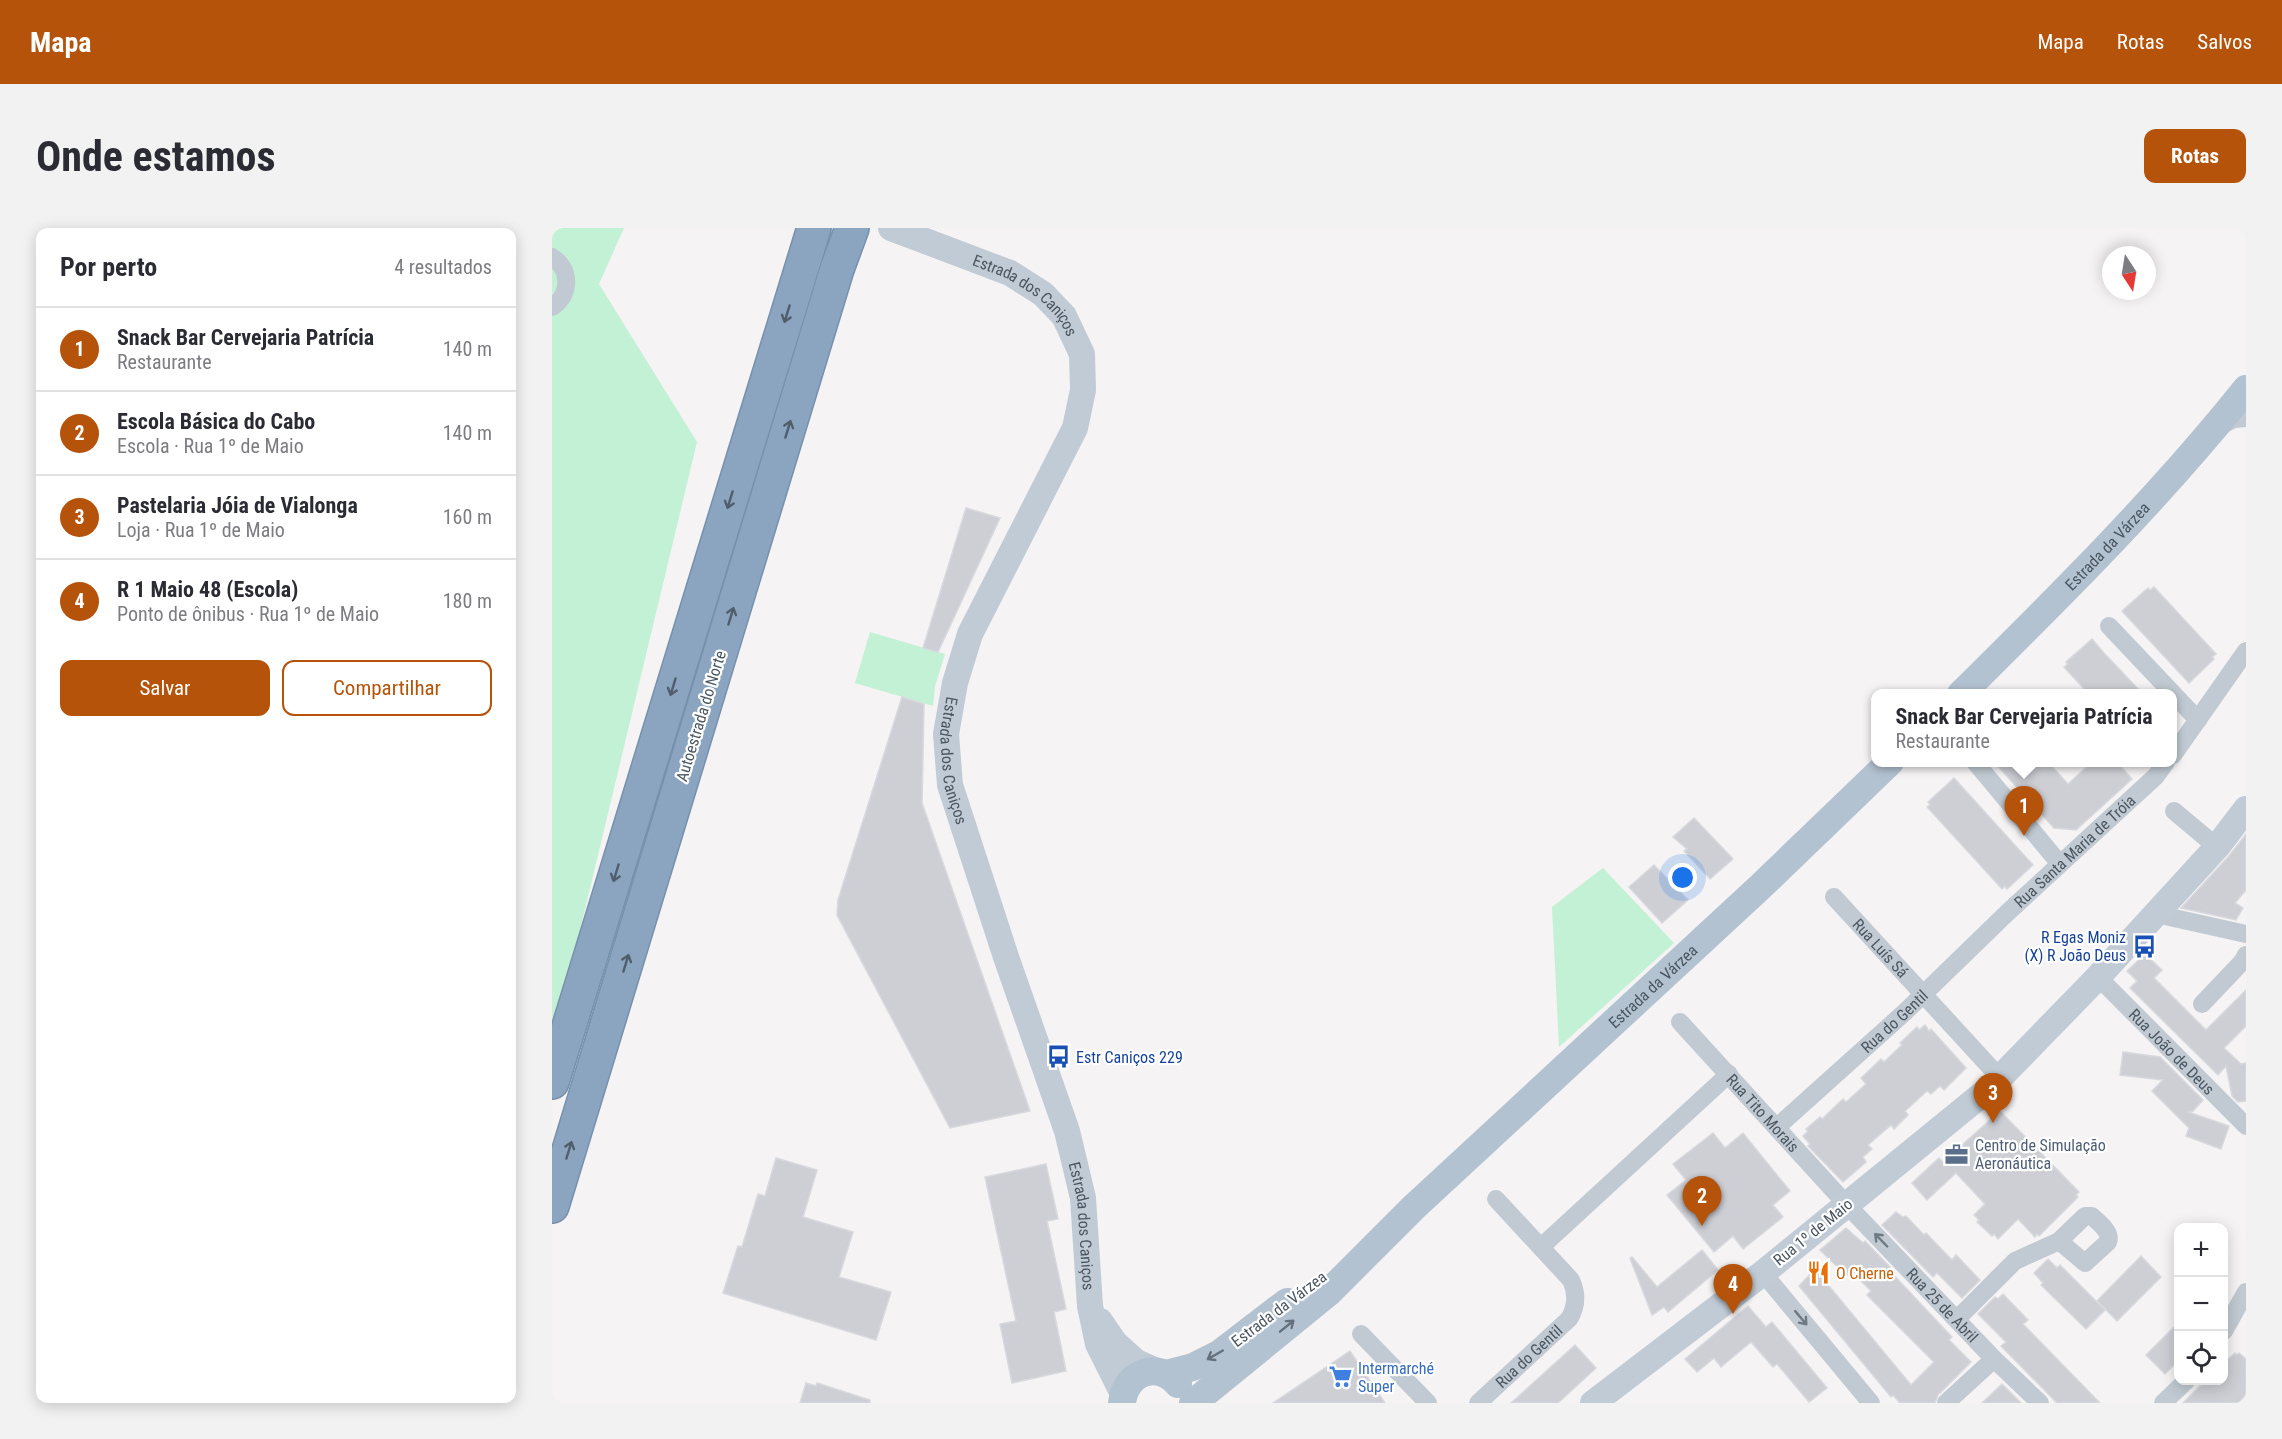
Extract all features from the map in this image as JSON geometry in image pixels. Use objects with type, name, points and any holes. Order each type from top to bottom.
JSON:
[{"type":"highway","name":"Autoestrada do Norte","points":[[552,1206],[837,269],[852,228]]},
{"type":"highway","points":[[552,1082],[809,243]]},
{"type":"main road","name":"Estrada da Várzea","points":[[1965,689],[2064,592],[2163,486],[2246,389]]},
{"type":"main road","name":"Estrada da Várzea","points":[[1193,1403],[1328,1293],[1413,1208],[1758,888],[1885,767]]},
{"type":"main road","name":"Estrada da Várzea","points":[[1122,1401],[1125,1388],[1138,1375],[1146,1372],[1162,1373],[1194,1367],[1219,1354],[1413,1208]]},
{"type":"main road","points":[[1162,1373],[1180,1386],[1184,1403]]},
{"type":"street","name":"Estrada dos Caniços","points":[[891,228],[1010,273],[1043,294],[1064,316],[1082,354],[1083,390],[1076,428],[970,634],[954,683],[946,734],[950,785],[1006,957],[1067,1131],[1083,1198],[1090,1306],[1098,1344],[1122,1401]]},
{"type":"street","points":[[552,257],[562,266],[567,283],[561,299],[552,307]]},
{"type":"street","points":[[2209,433],[2234,419],[2246,418]]},
{"type":"street","points":[[2109,626],[2169,689]]},
{"type":"street","points":[[2177,748],[2246,651]]},
{"type":"street","points":[[2177,698],[2198,720]]},
{"type":"street","points":[[1979,767],[2060,864]]},
{"type":"street","name":"Rua Santa Maria de Tróia","points":[[2007,912],[2133,798],[2161,767]]},
{"type":"street","name":"Rua 1º de Maio","points":[[1593,1403],[1763,1274],[2001,1078],[2217,848],[2246,809]]},
{"type":"street","points":[[2174,811],[2217,848]]},
{"type":"street","name":"Rua Luís Sá","points":[[1834,897],[2001,1078]]},
{"type":"street","name":"Rua do Gentil","points":[[1777,1127],[1922,994],[2007,912]]},
{"type":"street","points":[[2156,914],[2246,934]]},
{"type":"street","points":[[2202,1004],[2246,955]]},
{"type":"street","name":"Rua João de Deus","points":[[2098,976],[2246,1126]]},
{"type":"street","name":"Rua Tito Morais","points":[[1680,1022],[1847,1205]]},
{"type":"street","points":[[1541,1246],[1729,1074]]},
{"type":"street","name":"Rua do Gentil","points":[[1478,1403],[1569,1319],[1574,1310],[1575,1292],[1571,1280],[1496,1199]]},
{"type":"street","name":"Rua 25 de Abril","points":[[1847,1205],[1994,1359],[2040,1403]]},
{"type":"street","points":[[1957,1318],[2015,1261],[2059,1241]]},
{"type":"street","points":[[1763,1274],[1871,1403]]},
{"type":"street","points":[[2228,1323],[2246,1292]]},
{"type":"street","name":"Estrada dos Caniços","points":[[1090,1306],[1116,1343],[1136,1362],[1162,1373]]},
{"type":"street","points":[[1361,1334],[1428,1403]]},
{"type":"street","points":[[1946,1403],[1994,1359]]},
{"type":"street","points":[[2163,1403],[2182,1385]]},
{"type":"green space","points":[[552,228],[624,228],[599,284],[697,442],[552,1047]]},
{"type":"green space","points":[[870,632],[945,654],[935,686],[933,706],[855,683]]},
{"type":"green space","points":[[1603,868],[1674,943],[1559,1047],[1552,907]]},
{"type":"building","points":[[966,508],[1000,518],[938,652],[923,648]]},
{"type":"building","points":[[2154,587],[2216,654],[2212,657],[2214,659],[2189,683],[2122,611],[2148,588],[2150,590]]},
{"type":"building","points":[[2092,639],[2138,689],[2084,689],[2064,667],[2068,664],[2066,662]]},
{"type":"building","points":[[902,697],[924,704],[922,803],[1030,1111],[950,1128],[837,915],[838,900]]},
{"type":"building","points":[[1999,767],[2053,767],[2068,784],[2087,767],[2121,767],[2132,779],[2076,830],[2054,828]]},
{"type":"building","points":[[1954,778],[2033,865],[2007,889],[2005,886],[2002,889],[1927,807],[1930,805],[1928,802]]},
{"type":"building","points":[[1694,818],[1733,859],[1710,879],[1684,851],[1687,849],[1673,837]]},
{"type":"building","points":[[2246,834],[2246,890],[2235,903],[2243,908],[2236,920],[2181,908],[2228,857]]},
{"type":"building","points":[[1654,865],[1688,900],[1662,923],[1629,887]]},
{"type":"building","points":[[2145,954],[2162,970],[2154,978],[2206,1030],[2246,990],[2246,1026],[2224,1048],[2241,1064],[2246,1063],[2246,1101],[2238,1102],[2232,1096],[2226,1066],[2218,1075],[2130,988],[2137,981],[2127,971]]},
{"type":"building","points":[[1925,1025],[1966,1068],[1944,1090],[1940,1086],[1931,1094],[1927,1091],[1905,1111],[1908,1115],[1894,1129],[1891,1125],[1868,1145],[1872,1149],[1863,1157],[1866,1162],[1843,1182],[1808,1146],[1810,1144],[1803,1136],[1808,1131],[1806,1129],[1820,1117],[1822,1119],[1843,1099],[1846,1102],[1866,1084],[1861,1078],[1881,1059],[1884,1062],[1917,1027],[1919,1030]]},
{"type":"building","points":[[2123,1052],[2160,1057],[2203,1100],[2193,1111],[2188,1112],[2229,1126],[2221,1149],[2186,1136],[2189,1128],[2152,1091],[2163,1080],[2120,1075]]},
{"type":"building","points":[[2000,1111],[2079,1192],[2076,1195],[2078,1197],[2039,1236],[2037,1234],[2035,1237],[2018,1219],[1998,1239],[1994,1234],[1992,1236],[1977,1222],[1979,1220],[1974,1215],[1985,1204],[1956,1173],[1927,1200],[1912,1183],[1939,1158],[1943,1162]]},
{"type":"building","points":[[1713,1133],[1725,1148],[1743,1133],[1790,1191],[1773,1205],[1783,1217],[1743,1249],[1733,1236],[1714,1252],[1667,1195],[1686,1180],[1673,1164]]},
{"type":"building","points":[[776,1158],[817,1170],[803,1217],[853,1232],[839,1277],[891,1292],[876,1340],[723,1293],[738,1246],[742,1247],[758,1194],[765,1196]]},
{"type":"building","points":[[1046,1164],[1058,1219],[1047,1221],[1066,1309],[1054,1312],[1066,1371],[1012,1383],[1000,1324],[1016,1321],[985,1177]]},
{"type":"building","points":[[1896,1212],[1903,1217],[1906,1216],[1924,1235],[1926,1233],[1952,1260],[1956,1255],[1980,1280],[1962,1298],[1937,1273],[1933,1277],[1882,1225]]},
{"type":"building","points":[[1846,1228],[1863,1243],[1865,1241],[1890,1267],[1888,1269],[1952,1337],[1949,1340],[1971,1362],[1938,1395],[1935,1403],[1900,1403],[1893,1395],[1891,1397],[1799,1286],[1815,1269],[1911,1385],[1934,1362],[1867,1295],[1871,1291],[1851,1271],[1846,1275],[1820,1250]]},
{"type":"building","points":[[1702,1250],[1718,1270],[1668,1312],[1664,1307],[1652,1315],[1630,1258],[1632,1257],[1657,1287]]},
{"type":"building","points":[[2141,1256],[2161,1277],[2117,1321],[2097,1301]]},
{"type":"building","points":[[2048,1259],[2057,1268],[2060,1265],[2105,1310],[2086,1329],[2041,1285],[2043,1283],[2034,1273]]},
{"type":"building","points":[[2003,1294],[2028,1320],[2023,1324],[2100,1403],[2057,1403],[2001,1346],[2006,1342],[1978,1314],[1995,1297],[1998,1299]]},
{"type":"building","points":[[1748,1306],[1766,1327],[1772,1322],[1827,1388],[1809,1402],[1777,1364],[1773,1367],[1751,1342],[1721,1367],[1714,1358],[1697,1372],[1685,1359]]},
{"type":"building","points":[[2174,1327],[2174,1365],[2165,1374],[2146,1355]]},
{"type":"building","points":[[1575,1345],[1596,1368],[1558,1403],[1511,1403]]},
{"type":"building","name":"Intermarché Super","points":[[1350,1351],[1385,1403],[1273,1403]]},
{"type":"building","points":[[2235,1353],[2237,1355],[2239,1353],[2246,1359],[2246,1395],[2238,1403],[2183,1403],[2201,1385],[2228,1385],[2228,1359]]},
{"type":"building","points":[[806,1383],[816,1386],[817,1383],[870,1400],[870,1403],[800,1403]]},
{"type":"building","points":[[2002,1384],[2021,1403],[1982,1403]]},
{"type":"place","name":"Snack Bar Cervejaria Patrícia","points":[[2024,836]]},
{"type":"place","name":"R Egas Moniz (X) R João Deus","points":[[2144,946]]},
{"type":"place","name":"Estr Caniços 229","points":[[1058,1057]]},
{"type":"place","name":"Pastelaria Jóia de Vialonga","points":[[1993,1123]]},
{"type":"place","name":"Centro de Simulação Aeronáutica","points":[[1957,1154]]},
{"type":"place","name":"Escola Básica do Cabo","points":[[1702,1226]]},
{"type":"place","name":"O Cherne","points":[[1818,1273]]},
{"type":"place","name":"R 1 Maio 48 (Escola)","points":[[1733,1314]]},
{"type":"place","name":"Intermarché Super","points":[[1340,1377]]}]
